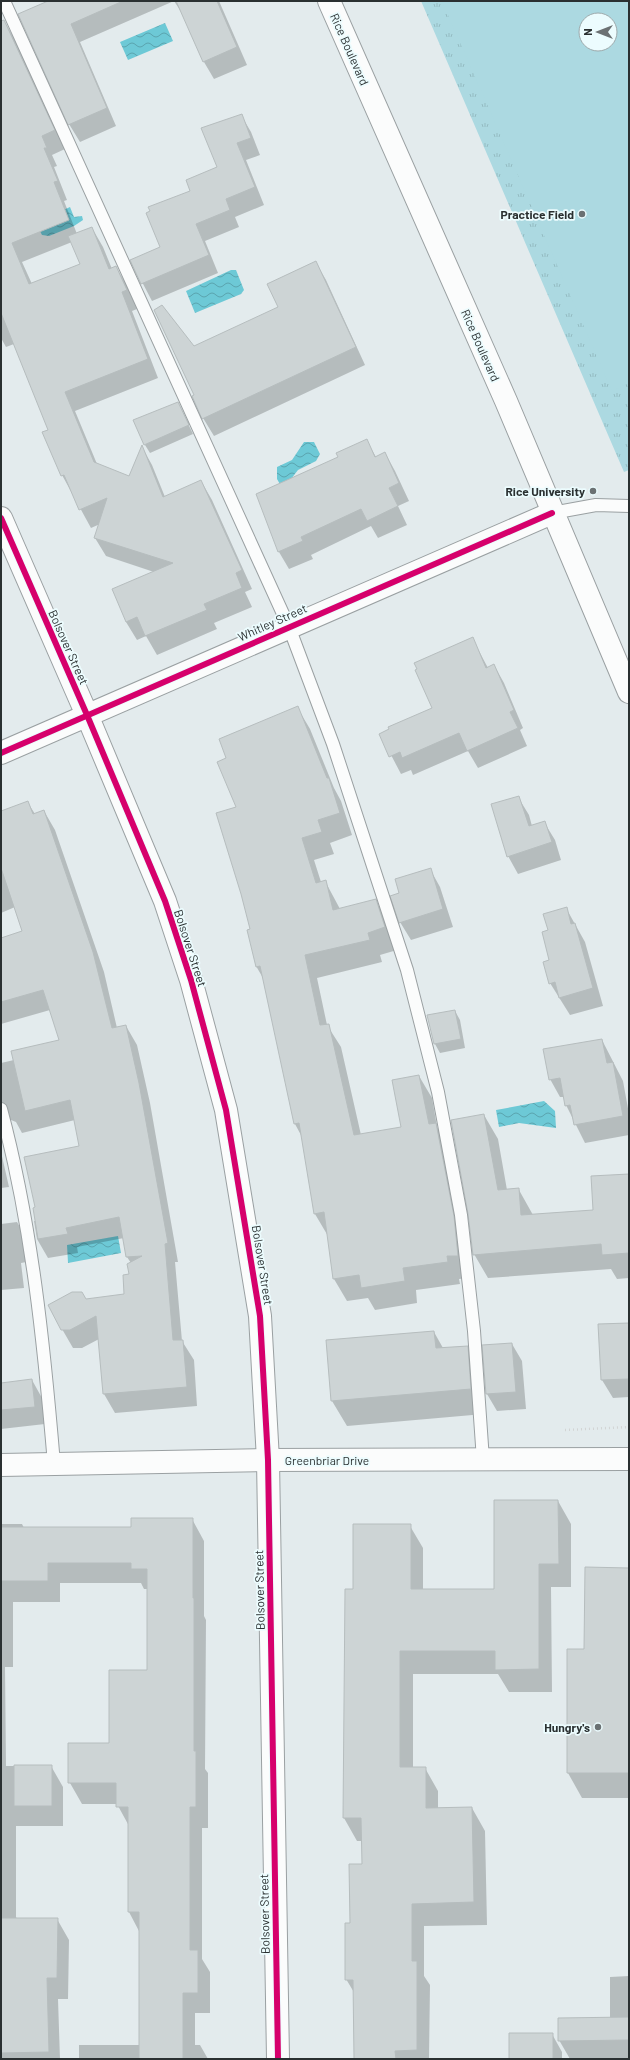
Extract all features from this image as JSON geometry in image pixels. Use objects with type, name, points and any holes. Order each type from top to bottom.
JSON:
[{"type":"street","name":"Rice Boulevard","points":[[329,1],[506,401],[629,692]]},
{"type":"street","name":"Whitley Street","points":[[1,753],[552,512]]},
{"type":"street","name":"Bolsover Street","points":[[1,518],[87,715],[165,901],[191,980],[226,1110],[260,1316],[268,1460],[278,2059]]},
{"type":"street","name":"Greenbriar Drive","points":[[1,1465],[268,1460],[629,1459]]},
{"type":"lane","points":[[4,1],[289,627],[333,744],[407,970],[438,1092],[461,1215],[474,1330],[483,1460]]},
{"type":"lane","points":[[552,512],[596,505],[629,506]]},
{"type":"lane","points":[[1,1109],[11,1147],[32,1261],[45,1356],[54,1464]]},
{"type":"green space","name":"Practice Field","points":[[421,1],[629,1],[629,470],[624,472]]},
{"type":"green space","name":"Practice Field","points":[[442,1],[629,1],[629,383],[612,391]]},
{"type":"water","points":[[165,23],[173,41],[128,60],[120,42]]},
{"type":"water","points":[[70,207],[74,217],[82,216],[83,220],[74,226],[49,236],[42,235],[39,229],[41,220]]},
{"type":"water","points":[[231,270],[236,270],[244,290],[241,294],[195,313],[186,291]]},
{"type":"water","points":[[304,442],[314,442],[320,454],[316,461],[298,470],[291,479],[281,486],[277,479],[277,467],[292,460]]},
{"type":"water","points":[[544,1101],[555,1111],[556,1128],[519,1123],[499,1127],[496,1110]]},
{"type":"water","points":[[118,1236],[121,1253],[68,1263],[67,1245]]},
{"type":"building","points":[[48,1],[123,1],[71,24],[107,108],[68,125],[18,14]]},
{"type":"building","points":[[176,1],[217,1],[237,47],[203,62]]},
{"type":"building","points":[[4,20],[55,130],[42,136],[47,148],[44,148],[58,181],[54,182],[69,220],[12,243],[29,284],[80,264],[68,236],[92,227],[109,269],[116,266],[127,290],[122,292],[148,359],[65,392],[94,462],[129,476],[142,445],[163,497],[201,480],[242,570],[236,573],[242,588],[204,604],[207,610],[145,636],[137,617],[126,622],[112,589],[173,563],[94,538],[107,498],[79,510],[64,475],[61,476],[42,432],[48,430],[1,313],[1,21]]},
{"type":"building","points":[[242,114],[251,138],[237,143],[255,187],[226,199],[230,210],[196,224],[209,255],[141,284],[130,260],[160,247],[146,213],[150,211],[148,207],[190,191],[186,180],[217,167],[201,128]]},
{"type":"building","points":[[316,261],[356,347],[202,419],[192,396],[194,395],[154,310],[162,305],[194,346],[278,307],[267,284]]},
{"type":"building","points":[[178,402],[189,425],[144,445],[133,420]]},
{"type":"building","points":[[367,439],[375,457],[385,452],[399,483],[389,488],[398,506],[367,521],[361,509],[301,537],[303,541],[278,552],[256,494],[338,457],[336,453]]},
{"type":"building","points":[[473,637],[486,668],[494,664],[514,710],[510,712],[518,728],[467,751],[459,733],[402,758],[400,752],[389,757],[379,734],[389,729],[388,727],[432,708],[415,670],[417,669],[414,663]]},
{"type":"building","points":[[298,706],[327,778],[329,778],[340,813],[318,820],[322,832],[302,838],[316,883],[326,880],[333,910],[376,899],[385,927],[368,933],[370,940],[305,955],[320,1025],[329,1024],[354,1135],[401,1127],[392,1080],[419,1075],[429,1124],[436,1123],[454,1216],[458,1256],[447,1256],[448,1262],[403,1268],[405,1281],[361,1288],[359,1275],[333,1279],[324,1212],[314,1214],[299,1123],[294,1124],[260,966],[256,967],[247,930],[250,929],[241,894],[216,813],[236,807],[217,762],[226,758],[219,739]]},
{"type":"building","points":[[519,796],[529,826],[545,821],[552,842],[507,857],[491,804]]},
{"type":"building","points":[[28,801],[33,814],[44,810],[93,952],[112,1028],[126,1025],[139,1083],[168,1243],[165,1244],[173,1340],[183,1340],[187,1387],[103,1394],[96,1316],[70,1330],[61,1330],[48,1305],[72,1292],[82,1292],[86,1299],[124,1294],[123,1275],[129,1274],[127,1264],[142,1256],[126,1257],[119,1217],[66,1228],[68,1234],[38,1239],[33,1208],[35,1207],[24,1157],[79,1146],[70,1100],[25,1111],[11,1051],[59,1040],[43,990],[1,1002],[1,938],[22,931],[1,868],[1,811]]},
{"type":"building","points":[[431,868],[443,909],[399,923],[390,896],[399,893],[395,879]]},
{"type":"building","points":[[567,907],[571,924],[575,923],[593,988],[559,998],[555,982],[549,984],[543,962],[549,960],[542,932],[548,930],[543,914]]},
{"type":"building","points":[[455,1010],[461,1039],[434,1044],[427,1015]]},
{"type":"building","points":[[602,1039],[607,1063],[613,1062],[623,1116],[574,1125],[570,1105],[565,1106],[560,1078],[549,1080],[543,1049]]},
{"type":"building","points":[[484,1114],[498,1190],[519,1188],[521,1215],[593,1210],[591,1176],[629,1174],[629,1253],[602,1255],[601,1244],[473,1255],[468,1214],[451,1120]]},
{"type":"building","points":[[629,1323],[629,1379],[601,1380],[598,1324]]},
{"type":"building","points":[[434,1331],[436,1348],[468,1346],[471,1389],[331,1401],[326,1340]]},
{"type":"building","points":[[512,1343],[516,1392],[486,1394],[482,1345]]},
{"type":"building","points":[[32,1379],[35,1407],[1,1410],[1,1383]]},
{"type":"building","points":[[494,1500],[558,1500],[559,1564],[539,1564],[539,1669],[495,1670],[495,1651],[400,1651],[400,1767],[426,1767],[426,1808],[472,1807],[474,1902],[412,1904],[412,1961],[417,1961],[417,2050],[395,2051],[396,2059],[354,2059],[353,1980],[345,1980],[345,1923],[350,1923],[349,1864],[362,1864],[361,1818],[343,1818],[345,1589],[353,1589],[353,1524],[411,1524],[411,1589],[494,1589]]},
{"type":"building","points":[[131,1518],[193,1518],[194,1751],[196,1751],[196,1807],[190,1807],[190,1950],[198,1950],[198,1993],[183,1993],[183,2059],[139,2059],[139,1912],[128,1912],[128,1807],[116,1807],[116,1783],[68,1783],[68,1743],[109,1743],[109,1670],[147,1670],[147,1569],[131,1569],[131,1563],[48,1563],[48,1581],[1,1581],[1,1527],[131,1527]]},
{"type":"building","points":[[585,1567],[629,1568],[629,1773],[567,1773],[567,1649],[584,1649]]},
{"type":"building","points":[[14,1765],[52,1765],[52,1806],[14,1806]]},
{"type":"building","points":[[1,1918],[58,1918],[57,1978],[47,1978],[49,2052],[1,2053]]},
{"type":"building","points":[[629,2017],[629,2040],[558,2041],[558,2018]]},
{"type":"building","points":[[509,2033],[553,2033],[553,2059],[509,2059]]},
{"type":"cycle path","points":[[1,753],[552,513]]},
{"type":"cycle path","points":[[1,518],[87,715],[165,901],[191,980],[226,1110],[260,1316],[268,1460],[278,2059]]},
{"type":"place","name":"Practice Field","points":[[582,214]]},
{"type":"place","name":"Rice University","points":[[593,491]]},
{"type":"place","name":"Hungry's","points":[[598,1727]]}]
